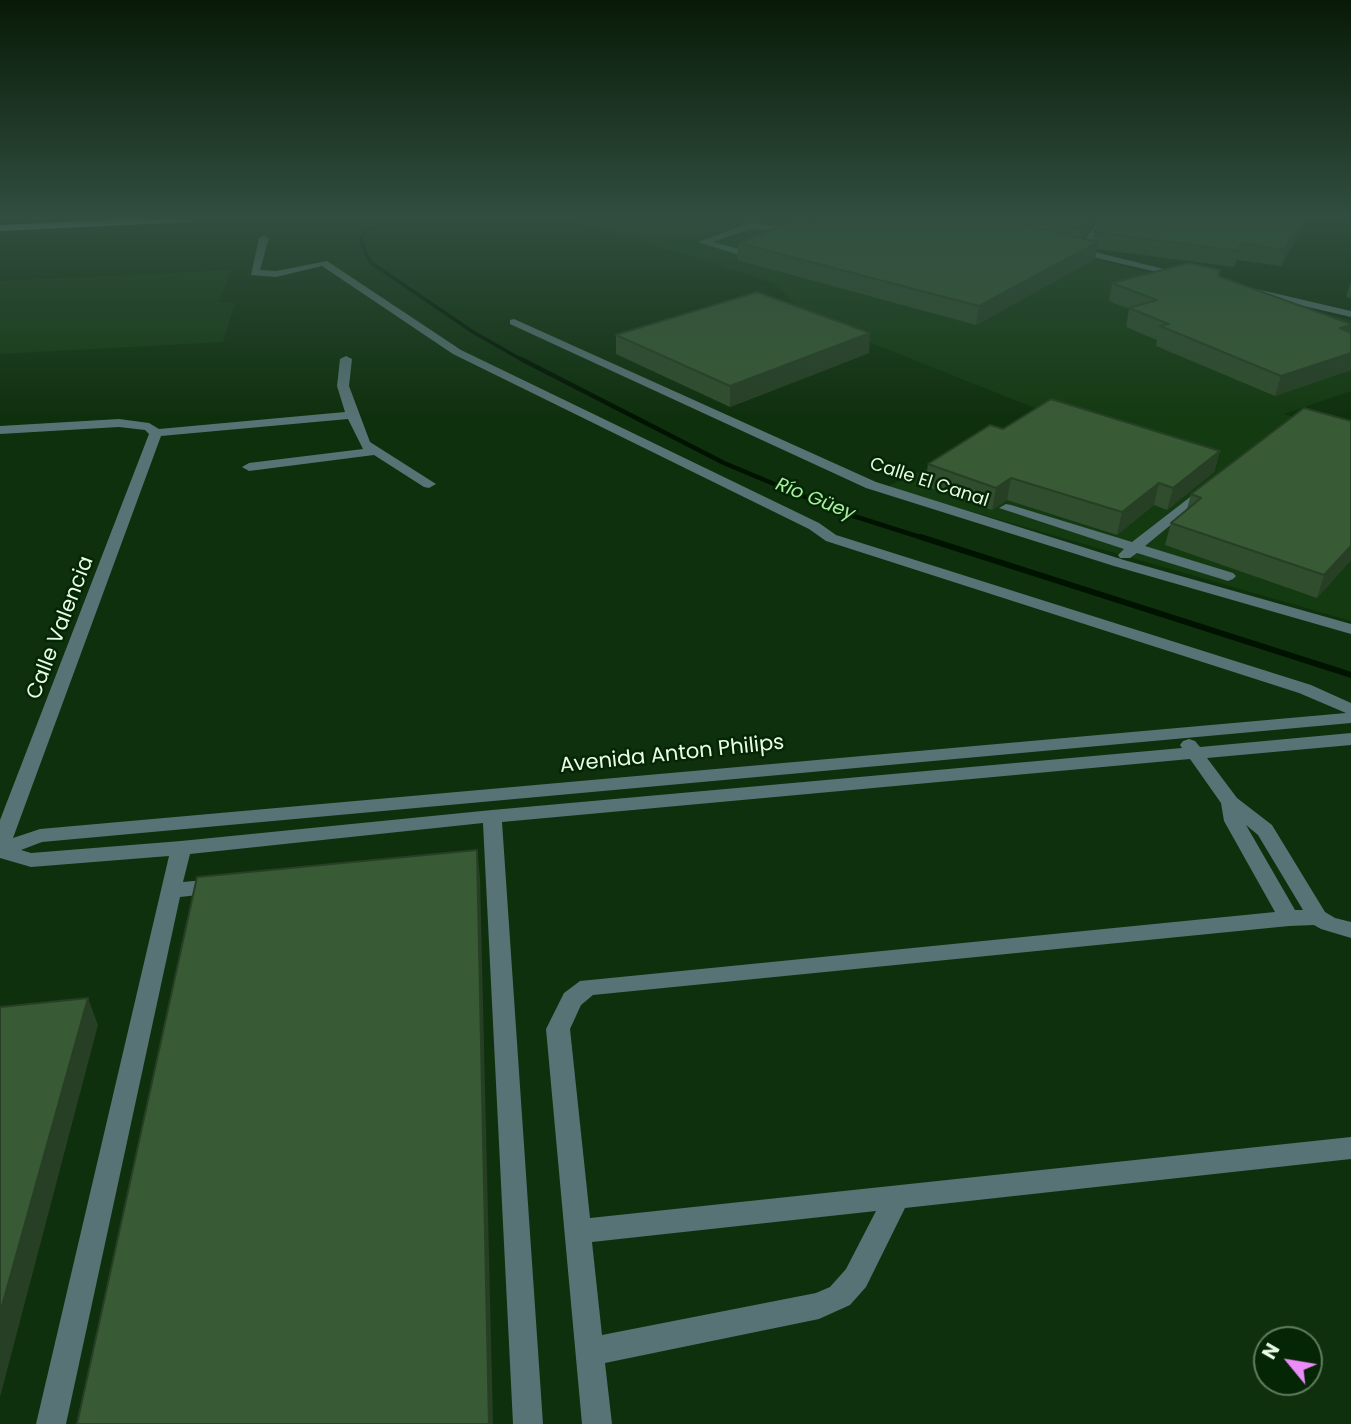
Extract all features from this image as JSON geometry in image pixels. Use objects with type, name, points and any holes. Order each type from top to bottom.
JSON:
[{"type":"street","points":[[358,285],[457,352],[814,526],[831,538],[1306,689],[1351,709]]},
{"type":"street","points":[[1243,289],[1351,314]]},
{"type":"street","name":"Calle El Canal","points":[[514,322],[871,485],[1119,562],[1348,625]]},
{"type":"street","points":[[346,359],[343,386],[359,436],[375,451],[429,484]]},
{"type":"street","points":[[0,430],[119,423],[152,430],[352,415]]},
{"type":"street","name":"Calle Valencia","points":[[0,849],[152,430]]},
{"type":"street","points":[[249,467],[375,451]]},
{"type":"street","points":[[1119,562],[1132,548],[1223,474]]},
{"type":"street","points":[[1006,508],[1228,576]]},
{"type":"street","name":"Avenida Anton Philips","points":[[0,849],[53,835],[1351,718]]},
{"type":"street","points":[[1179,732],[1230,802],[1265,830],[1318,917],[1351,930]]},
{"type":"street","name":"Avenida Anton Philips","points":[[0,849],[31,860],[181,848],[492,816],[1351,739]]},
{"type":"street","points":[[1230,802],[1234,821],[1289,918]]},
{"type":"street","points":[[492,816],[528,1424]]},
{"type":"street","points":[[51,1424],[181,848]]},
{"type":"street","points":[[467,857],[494,853]]},
{"type":"street","points":[[172,891],[239,883]]},
{"type":"street","points":[[597,1424],[558,1029],[572,999],[588,987],[1318,917]]},
{"type":"street","points":[[578,1230],[1351,1149]]},
{"type":"street","points":[[590,1352],[819,1307],[840,1296],[856,1278],[897,1197]]},
{"type":"shaded area","points":[[0,285],[225,285],[219,303],[235,303],[223,342],[0,354]]},
{"type":"shaded area","points":[[776,285],[1204,285],[1351,320],[1351,391],[1284,414],[1351,434],[1351,621],[886,487],[1047,413],[809,318]]},
{"type":"building","points":[[900,285],[1017,285],[979,306]]},
{"type":"building","points":[[1118,285],[1244,285],[1351,324],[1340,328],[1351,333],[1351,353],[1281,376],[1160,326],[1169,324],[1129,308],[1157,300]]},
{"type":"building","points":[[757,292],[870,333],[730,386],[616,335]]},
{"type":"building","points":[[1051,399],[1220,451],[1173,488],[1159,483],[1122,512],[1011,478],[996,488],[928,464],[990,425],[1003,429]]},
{"type":"building","points":[[1304,408],[1351,421],[1351,546],[1324,575],[1171,523],[1201,498],[1191,494]]},
{"type":"building","points":[[477,850],[489,1424],[77,1424],[197,877]]},
{"type":"building","points":[[88,998],[0,1313],[0,1007]]},
{"type":"waterway","name":"Río Güey","points":[[405,285],[473,332],[524,361]]},
{"type":"waterway","name":"Río Güey","points":[[521,359],[724,463],[841,512],[926,539]]},
{"type":"waterway","name":"Río Güey","points":[[921,537],[1351,675]]}]
